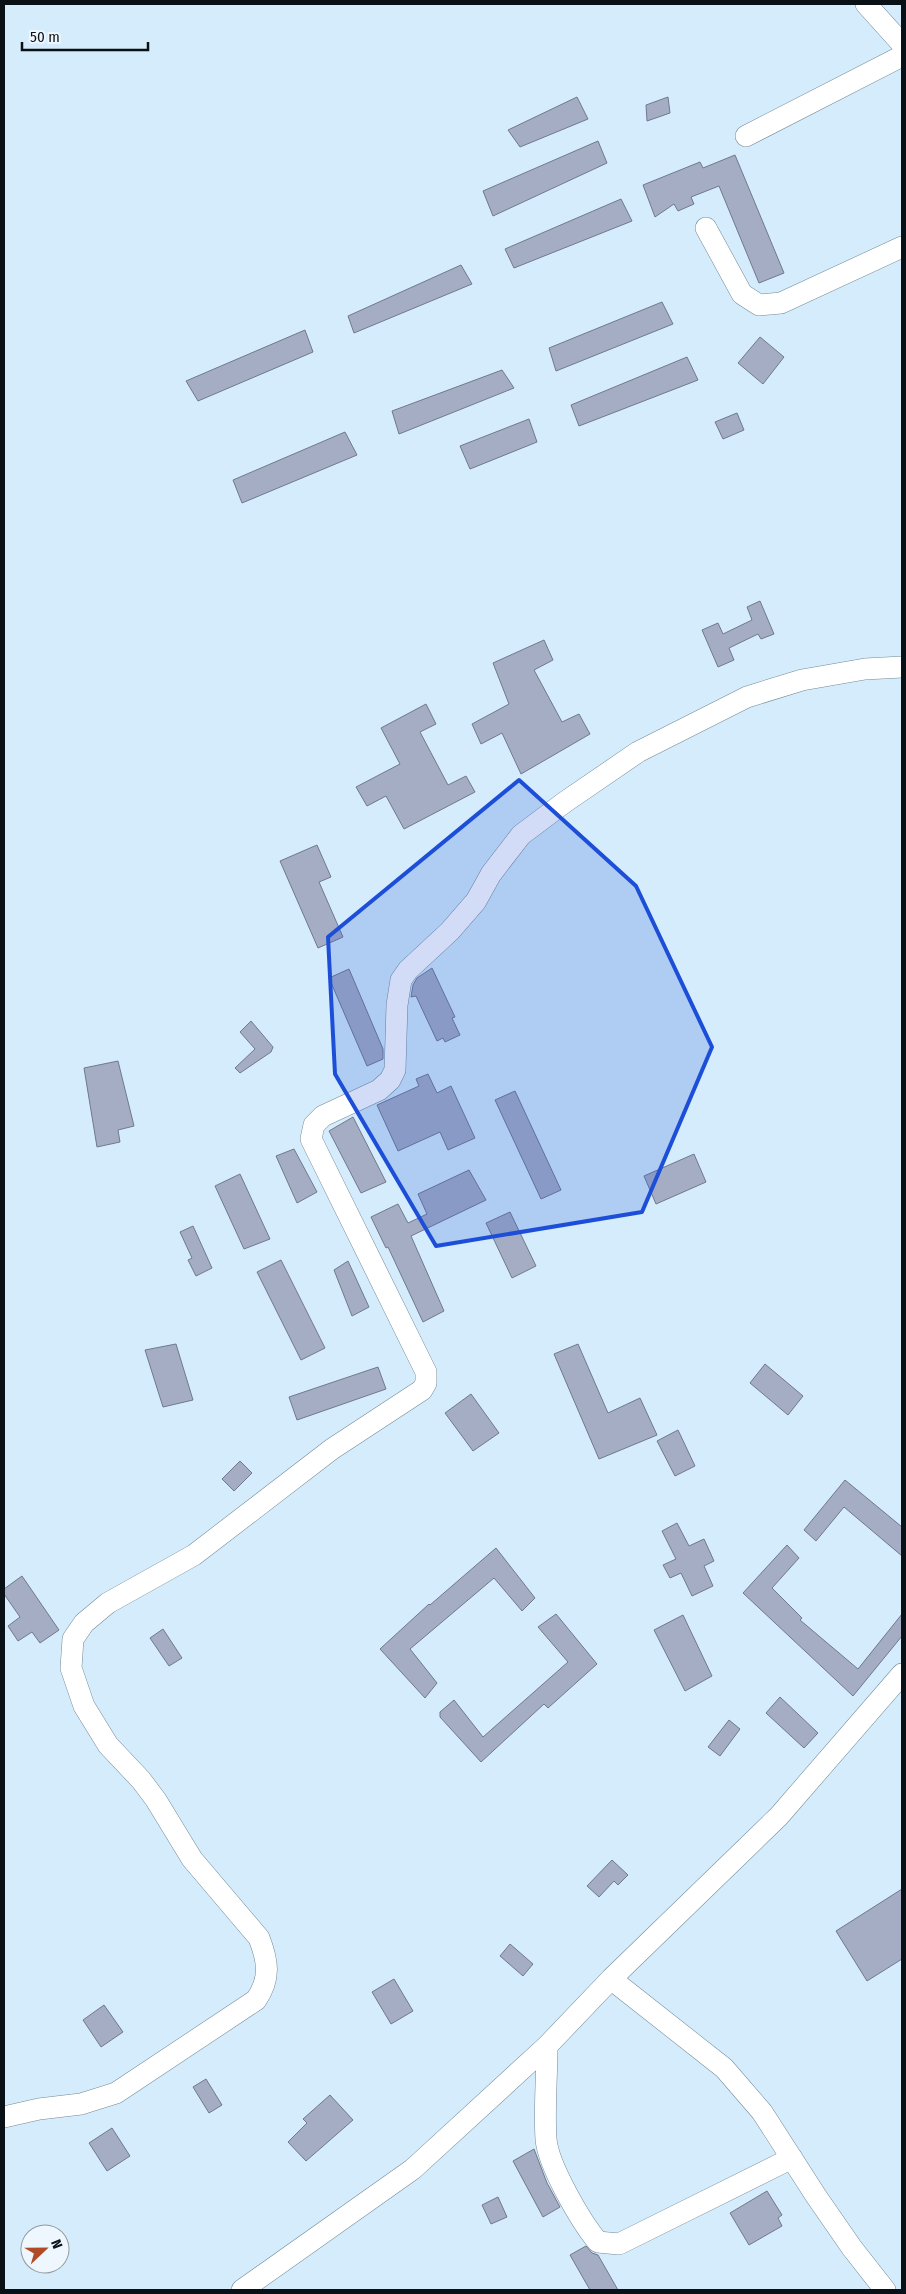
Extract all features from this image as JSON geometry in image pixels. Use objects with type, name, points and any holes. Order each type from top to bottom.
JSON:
[{"type":"street","points":[[866,4],[902,44]]},
{"type":"street","points":[[746,136],[902,56]]},
{"type":"street","points":[[706,228],[742,294],[759,304],[781,303],[902,247]]},
{"type":"street","points":[[4,2117],[39,2109],[81,2104],[116,2093],[256,2000],[261,1992],[268,1970],[264,1952],[258,1938],[192,1859],[156,1800],[141,1780],[108,1745],[84,1706],[70,1668],[73,1639],[84,1623],[108,1603],[194,1555],[332,1449],[422,1390],[426,1383],[426,1372],[311,1139],[314,1125],[323,1116],[379,1090],[390,1080],[394,1070],[397,1005],[401,980],[408,970],[450,931],[476,901],[491,874],[521,835],[564,802],[638,752],[747,697],[774,688],[866,669],[902,667]]},
{"type":"street","points":[[242,2290],[413,2169],[547,2046],[611,1980],[779,1816],[902,1674]]},
{"type":"street","points":[[611,1980],[724,2068],[762,2112],[852,2248],[885,2290]]},
{"type":"street","points":[[547,2046],[546,2141],[551,2161],[586,2228],[598,2242],[619,2244],[792,2158]]},
{"type":"highlighted area","points":[[519,780],[636,886],[712,1047],[642,1212],[436,1246],[335,1074],[328,937]]},
{"type":"building","points":[[577,97],[588,119],[520,147],[508,130]]},
{"type":"building","points":[[668,97],[670,113],[647,121],[646,105]]},
{"type":"building","points":[[598,141],[607,163],[493,216],[483,191]]},
{"type":"building","points":[[735,155],[784,273],[759,283],[719,186],[691,197],[694,204],[678,211],[674,204],[655,217],[643,185],[700,162],[703,168]]},
{"type":"building","points":[[621,199],[632,221],[514,268],[505,249]]},
{"type":"building","points":[[461,265],[472,284],[354,333],[348,316]]},
{"type":"building","points":[[662,302],[673,324],[556,371],[549,348]]},
{"type":"building","points":[[305,330],[313,352],[198,401],[186,381]]},
{"type":"building","points":[[760,337],[784,357],[763,384],[738,363]]},
{"type":"building","points":[[687,357],[698,380],[579,426],[571,405]]},
{"type":"building","points":[[502,370],[514,388],[399,434],[392,411]]},
{"type":"building","points":[[737,413],[744,430],[723,439],[715,422]]},
{"type":"building","points":[[529,419],[537,442],[470,469],[460,446]]},
{"type":"building","points":[[345,432],[357,455],[242,503],[233,480]]},
{"type":"building","points":[[760,601],[774,634],[761,639],[758,634],[729,648],[734,660],[718,667],[702,630],[718,623],[723,634],[752,620],[747,607]]},
{"type":"building","points":[[544,640],[553,660],[534,670],[562,722],[579,714],[590,734],[521,774],[502,733],[481,744],[472,724],[509,704],[493,663]]},
{"type":"building","points":[[426,704],[436,724],[420,732],[448,785],[466,776],[475,792],[404,829],[386,796],[367,806],[356,787],[400,764],[381,728]]},
{"type":"building","points":[[317,845],[331,877],[319,882],[343,937],[318,948],[280,861]]},
{"type":"building","points":[[432,968],[455,1017],[452,1018],[460,1035],[445,1042],[443,1038],[437,1041],[416,996],[411,997],[413,985],[417,978]]},
{"type":"building","points":[[349,969],[383,1049],[383,1059],[367,1066],[329,978]]},
{"type":"building","points":[[251,1021],[273,1047],[271,1052],[240,1073],[235,1068],[255,1049],[240,1032]]},
{"type":"building","points":[[118,1061],[134,1126],[118,1130],[120,1142],[97,1147],[84,1068]]},
{"type":"building","points":[[428,1074],[437,1093],[451,1086],[475,1138],[448,1150],[440,1132],[398,1151],[377,1105],[419,1086],[416,1079]]},
{"type":"building","points":[[515,1091],[561,1190],[541,1199],[495,1100]]},
{"type":"building","points":[[353,1117],[386,1182],[361,1193],[329,1131]]},
{"type":"building","points":[[294,1149],[317,1192],[297,1203],[276,1156]]},
{"type":"building","points":[[694,1154],[706,1182],[656,1204],[644,1176]]},
{"type":"building","points":[[469,1170],[486,1200],[411,1236],[444,1311],[423,1322],[388,1247],[386,1248],[371,1217],[398,1204],[408,1223],[427,1214],[418,1194]]},
{"type":"building","points":[[240,1174],[270,1239],[244,1249],[215,1186]]},
{"type":"building","points":[[510,1212],[536,1266],[512,1278],[486,1223]]},
{"type":"building","points":[[193,1226],[212,1268],[196,1276],[188,1260],[192,1258],[180,1232]]},
{"type":"building","points":[[281,1260],[325,1348],[301,1360],[257,1272]]},
{"type":"building","points":[[348,1261],[369,1307],[352,1316],[334,1270]]},
{"type":"building","points":[[176,1344],[193,1400],[163,1407],[145,1350]]},
{"type":"building","points":[[578,1344],[608,1413],[640,1398],[657,1435],[599,1459],[554,1354]]},
{"type":"building","points":[[765,1364],[803,1396],[788,1415],[750,1383]]},
{"type":"building","points":[[378,1367],[386,1389],[297,1420],[289,1397]]},
{"type":"building","points":[[471,1394],[499,1433],[473,1451],[445,1413]]},
{"type":"building","points":[[678,1430],[695,1466],[675,1476],[657,1441]]},
{"type":"building","points":[[240,1461],[252,1473],[234,1491],[222,1479]]},
{"type":"building","points":[[845,1480],[902,1527],[902,1556],[844,1507],[816,1541],[804,1530]]},
{"type":"building","points":[[677,1523],[689,1546],[704,1539],[714,1561],[704,1566],[713,1586],[692,1596],[681,1573],[670,1578],[663,1565],[676,1559],[662,1531]]},
{"type":"building","points":[[787,1545],[799,1558],[772,1588],[802,1618],[800,1620],[858,1669],[902,1614],[902,1636],[853,1696],[743,1593]]},
{"type":"building","points":[[496,1548],[535,1598],[522,1611],[494,1578],[410,1649],[437,1683],[425,1698],[380,1649],[429,1604]]},
{"type":"building","points":[[22,1576],[59,1630],[40,1643],[32,1632],[18,1641],[8,1626],[20,1617],[4,1594],[4,1589]]},
{"type":"building","points":[[556,1614],[597,1664],[548,1708],[544,1704],[481,1762],[440,1717],[440,1712],[454,1700],[483,1737],[568,1662],[538,1627]]},
{"type":"building","points":[[683,1615],[712,1676],[685,1691],[654,1630]]},
{"type":"building","points":[[163,1629],[182,1658],[169,1666],[150,1638]]},
{"type":"building","points":[[780,1697],[818,1733],[804,1748],[766,1713]]},
{"type":"building","points":[[729,1720],[740,1729],[720,1756],[708,1747]]},
{"type":"building","points":[[612,1860],[628,1875],[618,1885],[614,1881],[599,1897],[587,1886]]},
{"type":"building","points":[[902,1889],[902,1959],[867,1981],[836,1931]]},
{"type":"building","points":[[510,1944],[533,1964],[523,1976],[500,1956]]},
{"type":"building","points":[[394,1979],[413,2011],[391,2024],[372,1992]]},
{"type":"building","points":[[104,2005],[123,2032],[101,2047],[83,2020]]},
{"type":"building","points":[[206,2079],[222,2105],[209,2113],[193,2087]]},
{"type":"building","points":[[330,2095],[353,2120],[306,2161],[288,2142],[307,2123],[303,2119]]},
{"type":"building","points":[[112,2128],[130,2156],[107,2171],[89,2143]]},
{"type":"building","points":[[534,2149],[547,2183],[560,2207],[543,2217],[513,2161]]},
{"type":"building","points":[[767,2191],[782,2215],[778,2218],[782,2226],[749,2245],[730,2213]]},
{"type":"building","points":[[498,2197],[507,2217],[491,2224],[482,2205]]},
{"type":"building","points":[[586,2246],[592,2253],[598,2255],[618,2290],[590,2290],[570,2255]]}]
